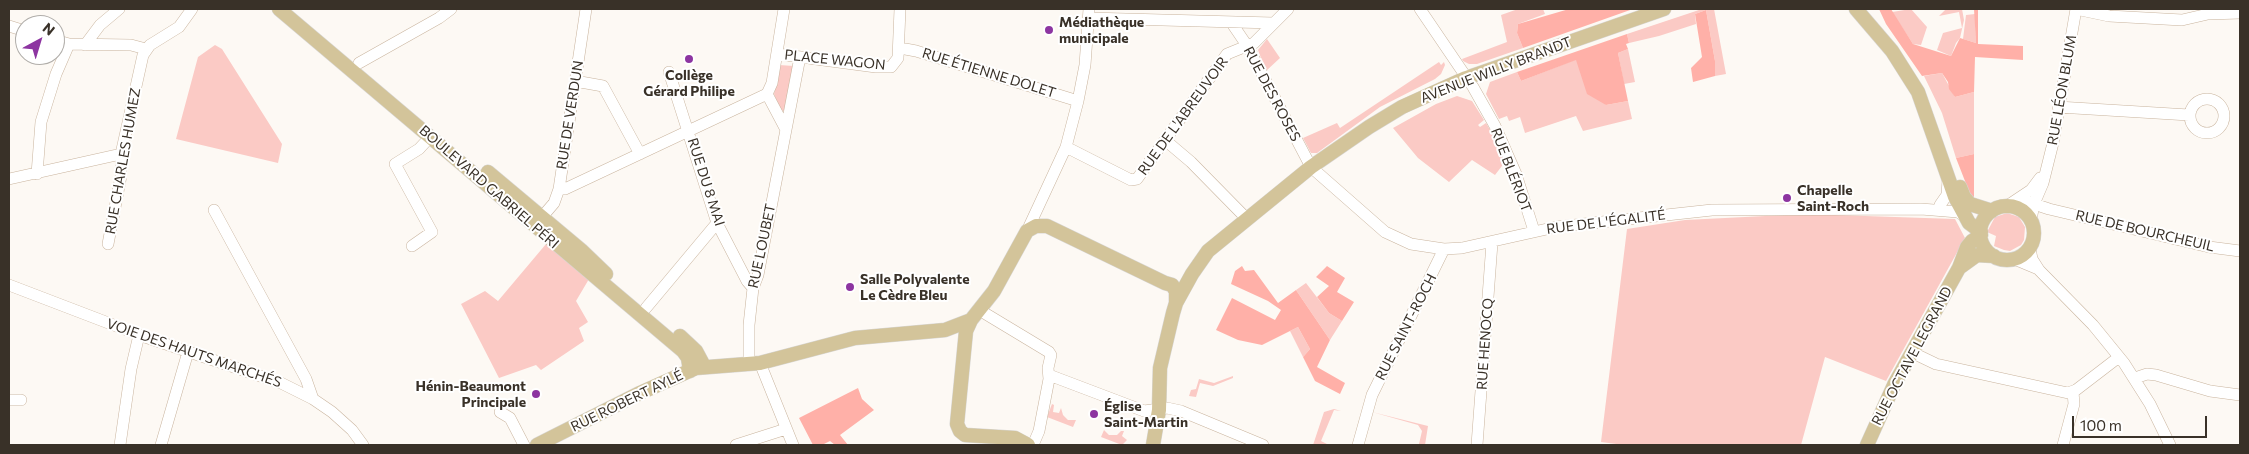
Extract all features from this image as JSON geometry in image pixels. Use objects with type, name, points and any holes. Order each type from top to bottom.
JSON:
[{"type":"main road","name":"BOULEVARD GABRIEL PÉRI","points":[[279,9],[431,136],[646,308],[696,350],[704,366]]},
{"type":"main road","name":"BOULEVARD GABRIEL PÉRI","points":[[294,9],[359,63],[683,351],[688,358],[690,371]]},
{"type":"main road","name":"AVENUE WILLY BRANDT","points":[[1154,277],[1174,278],[1311,167],[1402,107],[1466,78],[1664,9]]},
{"type":"main road","points":[[1856,9],[1892,51],[1918,92],[1947,176],[1965,208]]},
{"type":"main road","points":[[1869,9],[1885,26],[1908,58],[1922,82],[1934,108],[1962,194],[1969,222],[1981,233]]},
{"type":"main road","points":[[1965,208],[1992,211],[2013,203],[2022,210],[2032,224],[2034,236],[2030,248],[2024,254],[2014,259],[2001,259],[1994,256],[1985,247],[1981,233],[1983,222],[1992,211]]},
{"type":"main road","points":[[1028,445],[1015,438],[968,436],[961,433],[958,428],[963,346],[966,331],[994,291],[1027,231],[1036,226],[1047,226],[1154,277],[1174,287],[1176,303]]},
{"type":"main road","name":"RUE OCTAVE LEGRAND","points":[[1867,445],[1911,352],[1959,268],[1967,247],[1981,233]]},
{"type":"main road","name":"RUE OCTAVE LEGRAND","points":[[1959,268],[1977,255],[1994,256]]},
{"type":"main road","points":[[1153,445],[1160,410],[1160,368],[1176,303],[1203,256]]},
{"type":"main road","name":"RUE ROBERT AYLÉ","points":[[537,445],[704,366],[755,364],[855,338],[945,330],[976,316]]},
{"type":"main road","points":[[945,330],[955,335],[963,346]]},
{"type":"street","points":[[85,45],[100,25],[119,9]]},
{"type":"street","points":[[65,43],[131,45],[146,49],[179,26],[192,9]]},
{"type":"street","points":[[359,63],[439,18],[451,9]]},
{"type":"street","name":"RUE DE VERDUN","points":[[537,220],[554,203],[559,189],[586,9]]},
{"type":"street","points":[[559,189],[565,189],[767,94],[772,83],[778,54],[784,9]]},
{"type":"street","name":"PLACE WAGON","points":[[778,54],[886,68],[896,63],[900,48],[900,9]]},
{"type":"street","name":"RUE DE L'ABREUVOIR","points":[[1066,147],[1135,181],[1227,54],[1248,46],[1274,24],[1288,9]]},
{"type":"street","name":"RUE BLÉRIOT","points":[[1420,9],[1495,126],[1507,152],[1534,231]]},
{"type":"street","points":[[2076,9],[2109,16],[2182,20],[2208,14],[2240,14]]},
{"type":"street","name":"RUE LÉON BLUM","points":[[2032,224],[2034,204],[2047,171],[2076,9]]},
{"type":"street","points":[[1027,231],[1066,147],[1085,65],[1089,14],[1274,24]]},
{"type":"street","name":"RUE DES ROSES","points":[[1231,22],[1248,46],[1311,167]]},
{"type":"street","points":[[37,174],[41,122],[56,74],[69,44]]},
{"type":"street","name":"RUE ÉTIENNE DOLET","points":[[900,48],[916,51],[1078,101]]},
{"type":"street","name":"RUE CHARLES HUMEZ","points":[[108,244],[121,176],[121,154],[143,55],[146,49]]},
{"type":"street","name":"RUE LOUBET","points":[[792,445],[755,364],[748,325],[753,288],[758,276],[800,57]]},
{"type":"street","name":"RUE DU 8 MAI","points":[[669,72],[717,223],[747,281],[753,288]]},
{"type":"street","points":[[575,82],[604,86],[640,154]]},
{"type":"street","points":[[767,94],[785,128]]},
{"type":"street","points":[[2058,107],[2189,115]]},
{"type":"street","points":[[412,246],[432,232],[395,164],[419,149],[431,136]]},
{"type":"street","points":[[1166,140],[1191,162],[1247,219]]},
{"type":"street","points":[[9,179],[121,154]]},
{"type":"street","name":"RUE DE L'ÉGALITÉ","points":[[1311,167],[1390,234],[1411,244],[1444,249],[1492,243],[1534,231],[1712,210],[1965,208]]},
{"type":"street","points":[[2013,203],[2030,190],[2047,171]]},
{"type":"street","points":[[1935,207],[1947,195],[1947,176]]},
{"type":"street","points":[[1041,203],[1041,212],[1047,226]]},
{"type":"street","name":"RUE DE BOURCHEUIL","points":[[2013,203],[2034,204],[2209,247],[2240,251]]},
{"type":"street","name":"RUE DE L'ÉGALITÉ","points":[[1935,207],[1958,212],[1965,208]]},
{"type":"street","points":[[2032,224],[2042,213],[2049,209]]},
{"type":"street","points":[[214,210],[306,379],[313,399]]},
{"type":"street","points":[[646,308],[717,223]]},
{"type":"street","name":"RUE HENOCQ","points":[[1477,445],[1492,243]]},
{"type":"street","points":[[2030,248],[2032,260],[2040,270],[2093,325],[2135,378],[2170,445]]},
{"type":"street","name":"RUE SAINT-ROCH","points":[[1358,445],[1368,404],[1444,249]]},
{"type":"street","points":[[2014,259],[2040,270]]},
{"type":"street","name":"VOIE DES HAUTS MARCHÉS","points":[[9,286],[139,335],[270,378],[313,399],[345,422],[363,445]]},
{"type":"street","points":[[976,316],[1049,352],[1049,375],[1039,431],[1033,445]]},
{"type":"street","points":[[120,445],[131,369],[139,335]]},
{"type":"street","points":[[161,445],[188,352]]},
{"type":"street","points":[[1911,352],[1936,364],[2063,393],[2073,392],[2119,357]]},
{"type":"street","points":[[2135,378],[2147,374],[2156,375],[2210,392],[2240,396]]},
{"type":"street","points":[[1049,375],[1144,411],[1167,408],[1181,411],[1263,445]]},
{"type":"street","points":[[2063,445],[2074,404],[2073,392]]},
{"type":"street","points":[[9,400],[21,400]]},
{"type":"street","points":[[500,412],[510,418],[524,445]]},
{"type":"street","points":[[736,445],[786,429]]},
{"type":"street","points":[[986,445],[999,437]]},
{"type":"shaded area","points":[[1518,9],[1543,9],[1545,14],[1518,24],[1517,33],[1523,48],[1477,64],[1469,64],[1463,61],[1462,59],[1507,42],[1501,15]]},
{"type":"shaded area","points":[[1569,9],[1633,9],[1523,48],[1517,33],[1518,24]]},
{"type":"shaded area","points":[[1702,9],[1714,9],[1726,74],[1715,76],[1715,61],[1706,10],[1695,14],[1696,24],[1629,43],[1627,34]]},
{"type":"shaded area","points":[[1879,9],[1891,9],[1913,44],[1951,56],[1960,38],[1976,43],[1974,9],[1978,9],[1978,44],[2023,46],[2023,60],[1975,57],[1974,92],[1955,97],[1942,73],[1922,76],[1886,24]]},
{"type":"shaded area","points":[[1911,9],[1927,27],[1921,45],[1913,44],[1892,12]]},
{"type":"shaded area","points":[[1946,9],[1962,9],[1964,20],[1960,38],[1951,56],[1937,50],[1943,33],[1962,28],[1959,12],[1939,16]]},
{"type":"shaded area","points":[[1706,10],[1715,61],[1715,76],[1693,82],[1691,68],[1702,57],[1695,14]]},
{"type":"shaded area","points":[[1975,14],[1976,43],[1963,39],[1966,15]]},
{"type":"shaded area","points":[[1627,34],[1629,43],[1626,44],[1628,49],[1618,53],[1628,101],[1606,105],[1587,94],[1576,60],[1521,81],[1517,72]]},
{"type":"shaded area","points":[[1267,39],[1280,58],[1266,71],[1258,50]]},
{"type":"shaded area","points":[[215,45],[222,49],[282,144],[278,163],[176,139],[198,57]]},
{"type":"shaded area","points":[[1628,49],[1635,82],[1624,84],[1618,53]]},
{"type":"shaded area","points":[[1577,59],[1606,105],[1628,101],[1632,119],[1583,131],[1576,116],[1525,133],[1520,117],[1509,121],[1507,116],[1499,119],[1486,94],[1490,82],[1517,72],[1521,81]]},
{"type":"shaded area","points":[[1439,62],[1441,65],[1444,62],[1445,65],[1441,74],[1435,79],[1380,107],[1317,153],[1311,153],[1303,138],[1337,123],[1340,128]]},
{"type":"shaded area","points":[[779,65],[794,66],[785,111],[780,110],[774,94]]},
{"type":"shaded area","points":[[1942,73],[1955,97],[1974,92],[1974,154],[1956,158],[1942,113],[1924,76]]},
{"type":"shaded area","points":[[1457,96],[1472,101],[1484,120],[1478,125],[1480,127],[1486,123],[1495,138],[1505,162],[1495,175],[1472,160],[1449,182],[1418,158],[1393,128],[1436,104]]},
{"type":"shaded area","points":[[1974,154],[1974,199],[1972,199],[1956,158]]},
{"type":"shaded area","points":[[2007,213],[2019,217],[2025,227],[2024,240],[2021,245],[2010,251],[1994,246],[1996,236],[1987,232],[1995,217]]},
{"type":"shaded area","points":[[1805,214],[1955,219],[1965,238],[1886,381],[1825,357],[1801,445],[1624,445],[1601,442],[1627,229],[1685,220]]},
{"type":"shaded area","points":[[546,244],[589,279],[576,301],[588,322],[579,328],[584,341],[541,370],[536,365],[499,378],[461,304],[485,291],[498,301]]},
{"type":"shaded area","points":[[1242,266],[1245,271],[1254,270],[1278,303],[1296,290],[1330,340],[1317,367],[1345,383],[1340,394],[1315,381],[1303,357],[1310,349],[1298,327],[1262,345],[1238,340],[1216,330],[1232,298],[1275,320],[1281,310],[1268,301],[1231,284],[1235,271]]},
{"type":"shaded area","points":[[1327,266],[1345,278],[1337,292],[1354,302],[1342,321],[1329,313],[1317,297],[1329,286],[1316,277]]},
{"type":"shaded area","points":[[1306,283],[1329,313],[1342,321],[1330,340],[1296,290]]},
{"type":"shaded area","points":[[1298,327],[1310,349],[1303,357],[1290,331]]},
{"type":"shaded area","points":[[1233,376],[1233,378],[1213,386],[1200,383],[1196,397],[1189,396],[1191,390],[1196,389],[1199,379],[1214,383]]},
{"type":"shaded area","points":[[858,388],[862,399],[874,410],[840,435],[848,445],[835,445],[830,441],[822,445],[813,445],[799,418]]},
{"type":"shaded area","points":[[1052,404],[1054,405],[1053,412],[1059,413],[1061,408],[1063,415],[1068,420],[1076,420],[1073,427],[1047,417]]},
{"type":"shaded area","points":[[1334,409],[1341,411],[1334,410],[1321,441],[1327,444],[1313,445],[1324,412]]},
{"type":"shaded area","points":[[1372,412],[1428,426],[1425,445],[1419,444],[1422,431],[1418,425]]},
{"type":"shaded area","points":[[1104,430],[1109,435],[1117,435],[1124,431],[1122,436],[1127,440],[1122,445],[1101,437]]},
{"type":"place","name":"Médiathèque municipale","points":[[1049,30]]},
{"type":"place","name":"Collège Gérard Philipe","points":[[689,59]]},
{"type":"place","name":"Chapelle Saint-Roch","points":[[1787,198]]},
{"type":"place","name":"Salle Polyvalente Le Cèdre Bleu","points":[[850,287]]},
{"type":"place","name":"Hénin-Beaumont Principale","points":[[536,394]]},
{"type":"place","name":"Église Saint-Martin","points":[[1094,414]]}]
